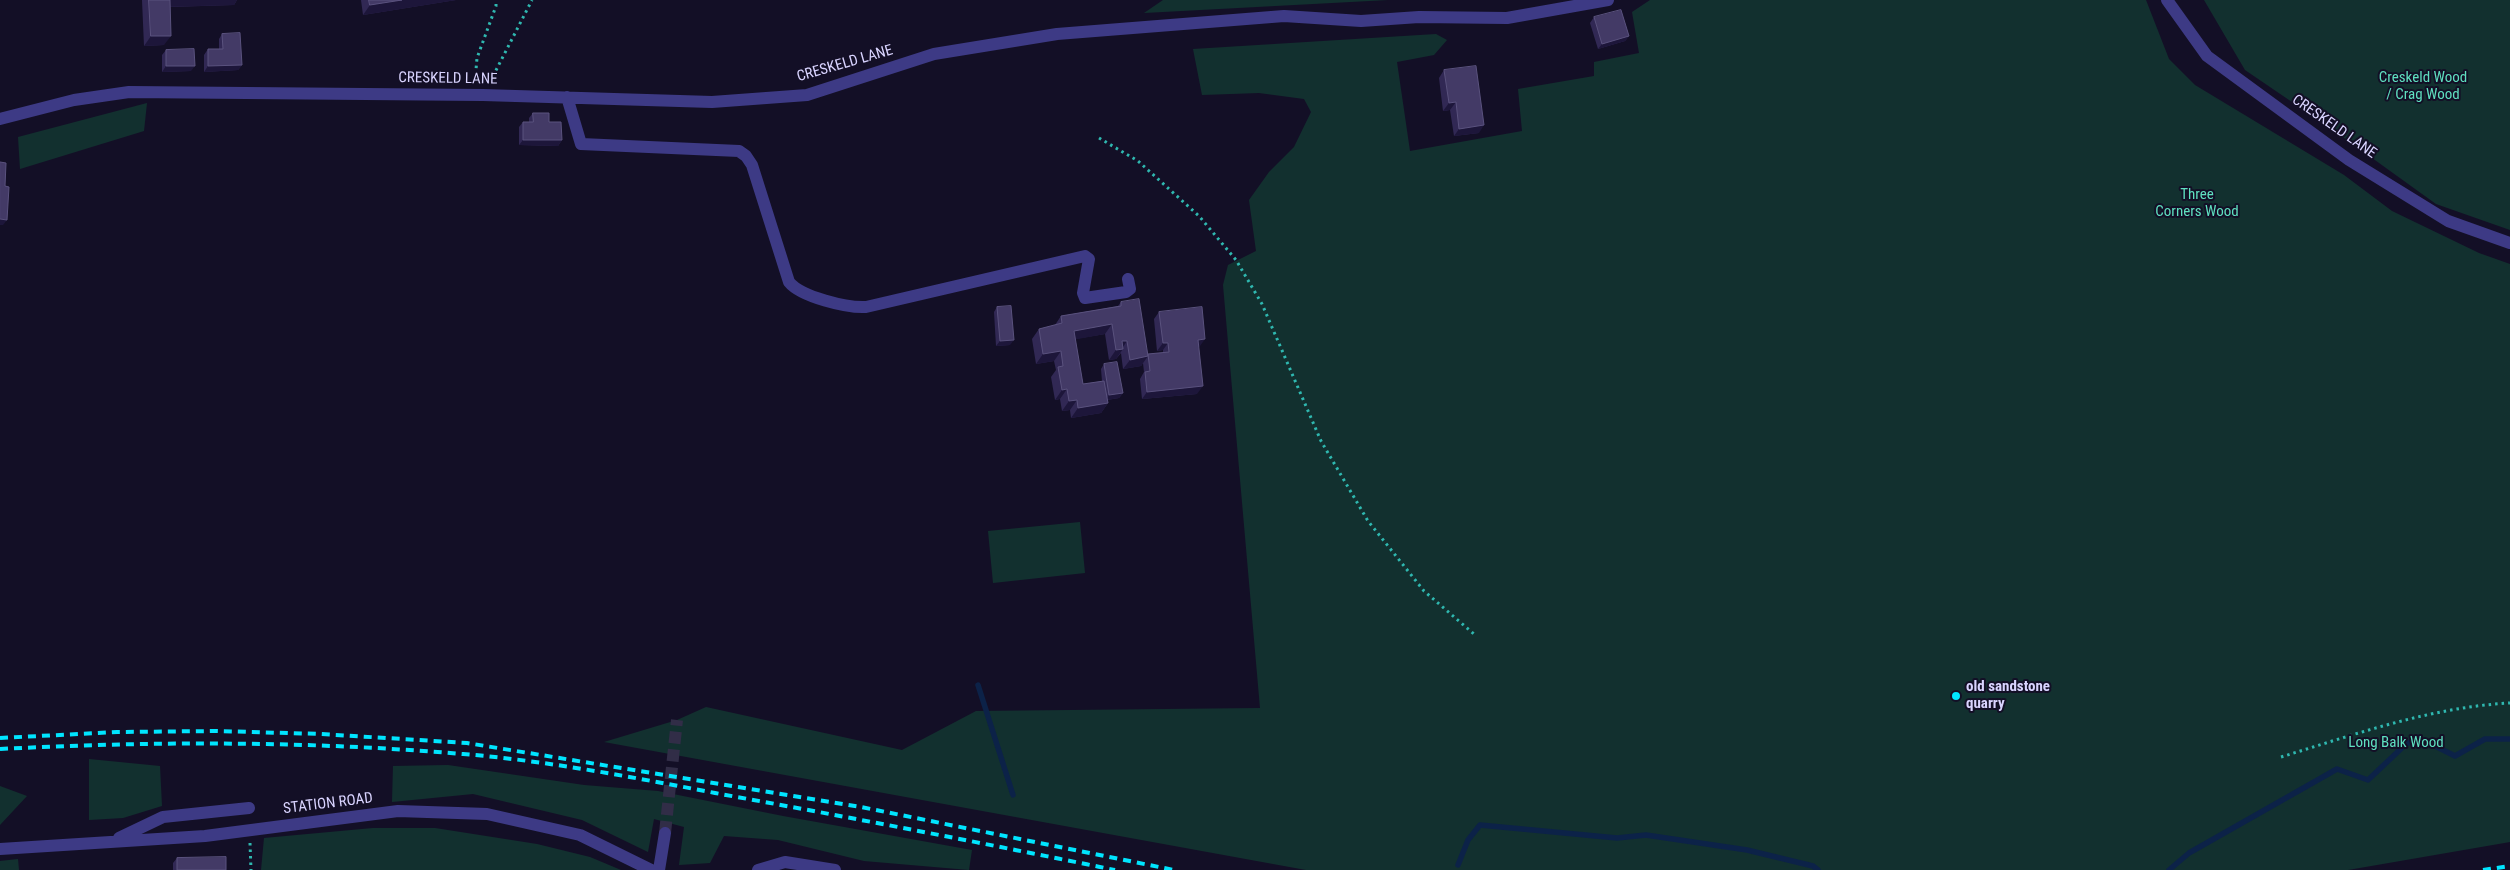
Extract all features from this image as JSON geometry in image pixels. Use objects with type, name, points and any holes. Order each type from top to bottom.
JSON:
[{"type":"street","name":"CRESKELD LANE","points":[[0,119],[74,100],[129,92],[478,95],[712,102],[807,95],[934,54],[1057,34],[1284,16],[1361,21],[1419,17],[1507,18],[1608,0]]},
{"type":"street","name":"CRESKELD LANE","points":[[2167,0],[2207,56],[2349,160],[2448,221],[2510,243]]},
{"type":"street","points":[[568,97],[581,144],[739,151],[746,156],[752,166],[789,282],[794,288],[803,292],[850,306],[866,307],[1086,256],[1089,259],[1083,293],[1085,298],[1126,292],[1130,289],[1128,278]]},
{"type":"street","points":[[112,842],[162,817],[249,808]]},
{"type":"street","name":"STATION ROAD","points":[[0,850],[205,836],[398,811],[487,814],[580,835],[651,870]]},
{"type":"street","points":[[659,870],[665,833]]},
{"type":"street","points":[[758,870],[785,862],[835,870]]},
{"type":"path","points":[[478,95],[477,58],[496,6],[496,0]]},
{"type":"path","points":[[478,95],[532,0]]},
{"type":"path","points":[[1099,138],[1144,166],[1199,216],[1236,260],[1262,304],[1321,441],[1368,521],[1424,590],[1474,634]]},
{"type":"path","points":[[2281,757],[2386,725],[2475,705],[2510,703]]},
{"type":"path","points":[[249,830],[251,870]]},
{"type":"green space","points":[[1163,0],[1388,0],[1144,13]]},
{"type":"green space","points":[[1650,0],[2146,0],[2169,59],[2195,85],[2344,175],[2392,211],[2479,253],[2510,264],[2510,842],[2348,870],[1306,870],[604,742],[677,720],[706,707],[902,750],[976,711],[1260,708],[1223,285],[1228,265],[1256,251],[1249,200],[1269,172],[1294,147],[1311,112],[1304,99],[1259,93],[1202,95],[1193,49],[1436,34],[1447,40],[1434,55],[1397,62],[1410,151],[1522,131],[1518,89],[1594,76],[1594,62],[1639,53],[1632,12]]},
{"type":"green space","name":"Creskeld Wood / Crag Wood","points":[[2204,0],[2510,0],[2510,230],[2436,204],[2336,132],[2245,70]]},
{"type":"green space","points":[[147,103],[144,131],[20,169],[18,137]]},
{"type":"green space","points":[[1080,522],[1085,573],[993,583],[988,531]]},
{"type":"green space","points":[[89,759],[160,766],[162,806],[123,818],[89,820]]},
{"type":"green space","points":[[448,765],[584,785],[658,791],[972,850],[969,870],[864,861],[778,840],[724,836],[710,863],[679,865],[684,827],[654,819],[648,852],[582,820],[473,794],[392,802],[393,766]]},
{"type":"green space","points":[[0,786],[27,796],[0,825]]},
{"type":"green space","points":[[373,828],[435,828],[537,844],[590,857],[621,870],[261,870],[264,838]]},
{"type":"green space","points":[[18,859],[19,870],[0,870],[0,861]]},
{"type":"building","points":[[149,0],[170,0],[171,36],[151,36]]},
{"type":"building","points":[[369,0],[402,0],[370,5]]},
{"type":"building","points":[[1621,10],[1629,36],[1602,44],[1594,17]]},
{"type":"building","points":[[240,33],[242,65],[208,66],[208,49],[223,49],[222,34]]},
{"type":"building","points":[[194,49],[195,66],[166,66],[166,50]]},
{"type":"building","points":[[1476,66],[1484,125],[1459,129],[1456,102],[1449,103],[1444,70]]},
{"type":"building","points":[[533,113],[549,113],[549,122],[561,122],[562,140],[523,140],[523,122],[533,122]]},
{"type":"building","points":[[0,162],[6,163],[5,186],[9,187],[7,220],[0,219]]},
{"type":"building","points":[[1139,299],[1148,356],[1130,360],[1127,341],[1122,341],[1123,349],[1116,350],[1112,324],[1074,331],[1083,384],[1104,381],[1108,403],[1078,408],[1077,400],[1069,401],[1067,389],[1062,390],[1058,367],[1063,366],[1061,351],[1043,354],[1039,329],[1062,323],[1061,316],[1121,306],[1121,302]]},
{"type":"building","points":[[1011,306],[1014,340],[1000,341],[997,307]]},
{"type":"building","points":[[1202,307],[1205,339],[1198,340],[1203,386],[1147,392],[1145,372],[1150,371],[1148,354],[1169,352],[1168,343],[1163,343],[1159,312]]},
{"type":"building","points":[[1117,362],[1123,393],[1109,395],[1104,364]]},
{"type":"building","points":[[226,857],[226,870],[177,870],[177,858]]},
{"type":"waterway","points":[[978,685],[1013,795]]},
{"type":"waterway","points":[[2169,870],[2189,853],[2337,769],[2368,780],[2406,744],[2419,738],[2455,756],[2485,739],[2510,739]]},
{"type":"waterway","points":[[1458,865],[1468,840],[1480,825],[1617,838],[1646,835],[1747,850],[1813,866],[1818,870]]},
{"type":"tunnel","points":[[665,833],[677,720]]},
{"type":"railway","points":[[0,738],[117,732],[217,731],[321,734],[467,743],[861,807],[1174,870]]},
{"type":"railway","points":[[0,749],[58,746],[232,744],[347,747],[495,757],[558,765],[653,781],[1115,870]]},
{"type":"railway","points":[[2483,870],[2510,866]]},
{"type":"place","name":"old sandstone quarry","points":[[1956,696]]},
{"type":"park label","name":"Three Corners Wood","points":[[2197,204]]},
{"type":"park label","name":"Long Balk Wood","points":[[2396,743]]}]
